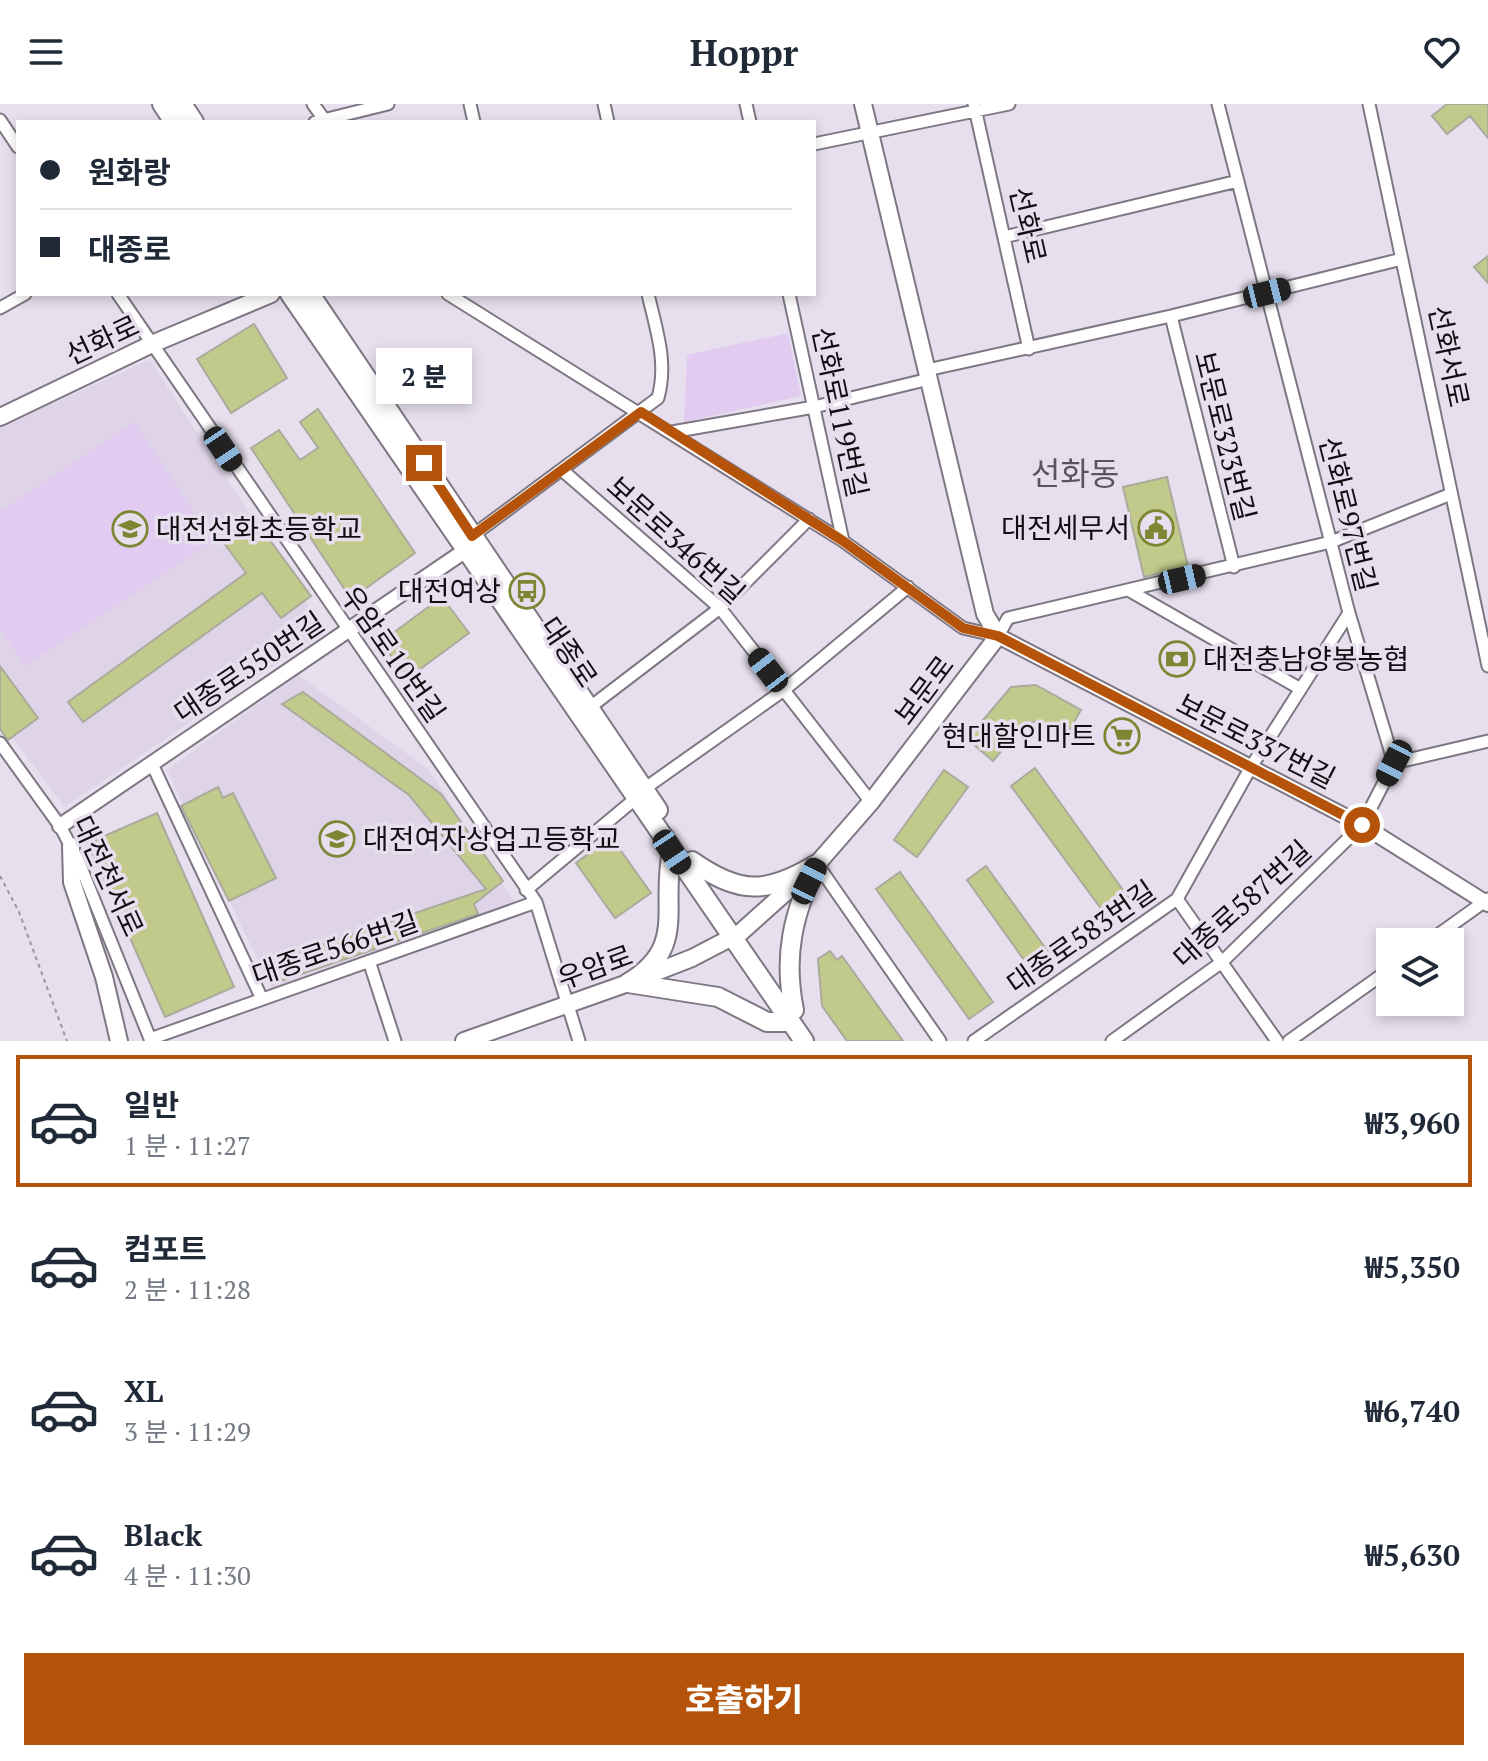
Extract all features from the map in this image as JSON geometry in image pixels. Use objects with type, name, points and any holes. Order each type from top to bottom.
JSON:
[{"type":"main road","points":[[863,104],[985,614],[998,636]]},
{"type":"main road","name":"선화로","points":[[0,417],[152,344],[266,296]]},
{"type":"main road","name":"대종로","points":[[291,296],[589,708],[672,852],[792,1016],[815,1041]]},
{"type":"main road","name":"대종로","points":[[311,296],[469,543],[640,794],[692,861],[735,935]]},
{"type":"main road","name":"보문로","points":[[735,935],[817,864],[871,802],[998,636]]},
{"type":"main road","points":[[71,846],[72,882],[104,977],[119,1041]]},
{"type":"main road","points":[[628,983],[649,971],[660,958],[668,933],[670,903],[667,878],[672,852]]},
{"type":"main road","points":[[692,861],[730,884],[758,888],[786,883],[817,864]]},
{"type":"main road","points":[[628,983],[718,997],[767,1022],[792,1016],[788,970],[791,930],[801,897],[817,864]]},
{"type":"main road","name":"우암로","points":[[464,1041],[628,983],[735,935]]},
{"type":"main road","name":"대종로","points":[[792,1016],[804,1041]]},
{"type":"street","points":[[313,104],[321,120],[388,104]]},
{"type":"street","points":[[816,144],[975,108],[1009,104]]},
{"type":"street","name":"선화로97번길","points":[[1218,104],[1349,613],[1394,763]]},
{"type":"street","name":"선화서로","points":[[1369,104],[1488,666]]},
{"type":"street","name":"선화로","points":[[975,108],[1029,349]]},
{"type":"street","points":[[0,120],[16,144]]},
{"type":"street","points":[[1004,237],[1238,181]]},
{"type":"street","points":[[672,432],[814,407],[1029,349],[1402,259]]},
{"type":"street","points":[[0,308],[21,296]]},
{"type":"street","name":"우암로10번길","points":[[119,296],[536,902],[579,1041]]},
{"type":"street","points":[[451,296],[843,541],[963,628],[998,636],[1008,618],[1331,542],[1451,494]]},
{"type":"street","points":[[469,543],[658,398],[664,378],[648,296]]},
{"type":"street","name":"선화로119번길","points":[[789,296],[843,541]]},
{"type":"street","name":"보문로323번길","points":[[1171,316],[1234,567]]},
{"type":"street","name":"보문로346번길","points":[[562,470],[720,608],[871,802]]},
{"type":"street","points":[[589,708],[720,608],[809,519]]},
{"type":"street","name":"대종로550번길","points":[[60,826],[348,631],[469,543]]},
{"type":"street","points":[[526,890],[640,794],[784,690],[908,587]]},
{"type":"street","points":[[1130,591],[1299,688]]},
{"type":"street","name":"대종로583번길","points":[[974,1041],[1177,899],[1251,767],[1349,613]]},
{"type":"street","name":"보문로337번길","points":[[998,636],[1362,825],[1487,902]]},
{"type":"street","points":[[1394,763],[1488,741]]},
{"type":"street","name":"대전천서로","points":[[0,743],[71,846],[151,1040]]},
{"type":"street","name":"대종로587번길","points":[[1112,1041],[1222,962],[1362,825],[1394,763]]},
{"type":"street","points":[[152,764],[262,999]]},
{"type":"street","points":[[817,864],[940,1041]]},
{"type":"street","points":[[1177,899],[1277,1041]]},
{"type":"street","name":"대종로566번길","points":[[151,1040],[536,902]]},
{"type":"street","points":[[1449,928],[1487,902]]},
{"type":"street","points":[[369,961],[395,1041]]},
{"type":"street","points":[[1289,1041],[1376,979]]},
{"type":"path","points":[[0,876],[19,912],[67,1041]]},
{"type":"shaded area","points":[[788,333],[801,396],[684,422],[687,355]]},
{"type":"shaded area","name":"대전선화초등학교","points":[[150,360],[325,631],[64,807],[0,721],[0,427]]},
{"type":"shaded area","points":[[134,422],[213,541],[25,666],[0,629],[0,511]]},
{"type":"shaded area","name":"대전여자상업고등학교","points":[[298,675],[428,769],[519,909],[271,988],[167,770]]},
{"type":"building","points":[[1447,104],[1488,104],[1488,138],[1470,116],[1447,134],[1432,116]]},
{"type":"building","points":[[1488,256],[1488,283],[1474,267]]},
{"type":"building","points":[[254,324],[287,378],[231,413],[197,359]]},
{"type":"building","points":[[318,409],[415,553],[351,599],[251,448],[279,430],[300,460],[318,448],[300,422]]},
{"type":"building","name":"대전세무서","points":[[1167,477],[1188,567],[1144,577],[1123,487]]},
{"type":"building","points":[[252,516],[311,596],[281,618],[262,593],[83,722],[68,702],[246,573],[221,539]]},
{"type":"building","points":[[442,597],[469,633],[408,678],[381,642]]},
{"type":"building","points":[[0,666],[38,718],[8,740],[0,729]]},
{"type":"building","points":[[1036,685],[1081,710],[1066,736],[1040,721],[1025,723],[993,761],[967,739],[1011,687]]},
{"type":"building","points":[[303,692],[441,794],[503,881],[474,904],[478,914],[272,984],[265,964],[486,889],[409,795],[282,704]]},
{"type":"building","points":[[1035,768],[1128,897],[1105,914],[1011,786]]},
{"type":"building","points":[[944,770],[968,787],[917,857],[894,840]]},
{"type":"building","points":[[218,787],[223,798],[233,793],[276,878],[229,901],[181,806]]},
{"type":"building","points":[[157,813],[234,987],[165,1017],[88,843]]},
{"type":"building","points":[[611,837],[651,893],[615,918],[576,863]]},
{"type":"building","points":[[986,866],[1049,953],[1029,967],[967,880]]},
{"type":"building","points":[[900,872],[993,1002],[969,1019],[876,889]]},
{"type":"building","points":[[830,951],[837,960],[842,956],[903,1041],[847,1041],[822,1006],[818,959]]},
{"type":"place","name":"대전세무서","points":[[1156,528]]},
{"type":"place","name":"대전선화초등학교","points":[[130,529]]},
{"type":"place","name":"대전여상","points":[[527,591]]},
{"type":"place","name":"대전충남양봉농협","points":[[1177,659]]},
{"type":"place","name":"현대할인마트","points":[[1122,736]]},
{"type":"place","name":"대전여자상업고등학교","points":[[337,839]]},
{"type":"district","name":"선화동","points":[[1075,474]]},
{"type":"route","points":[[424,463],[472,536],[641,412],[843,541],[963,628],[998,636],[1362,825]]}]
